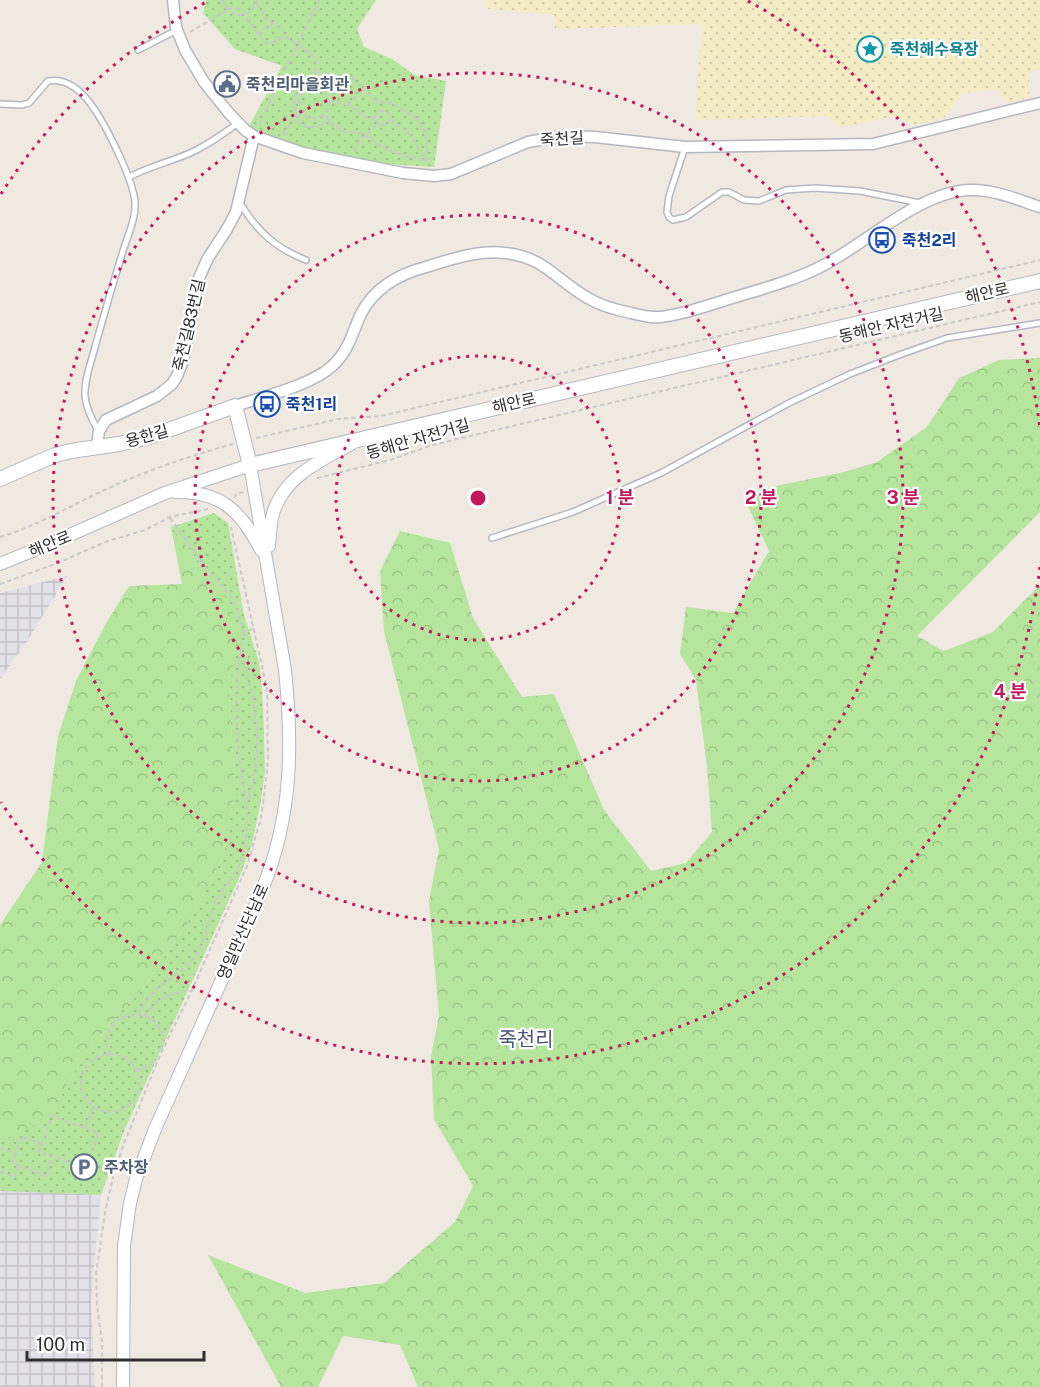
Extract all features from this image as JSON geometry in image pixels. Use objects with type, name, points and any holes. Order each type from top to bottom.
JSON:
[{"type":"main road","name":"해안로","points":[[250,465],[1040,281]]},
{"type":"main road","points":[[235,406],[250,465]]},
{"type":"main road","name":"용한길","points":[[0,479],[55,455],[149,437],[235,406]]},
{"type":"street","name":"죽천길","points":[[173,0],[178,34],[204,82],[238,123],[254,136],[278,146],[350,164],[434,176],[462,171],[528,142],[550,138],[578,135],[685,147],[873,144],[1040,103]]},
{"type":"street","name":"죽천길83번길","points":[[99,430],[106,420],[158,396],[172,384],[177,376],[183,362],[201,272],[227,229],[239,202],[254,136]]},
{"type":"street","points":[[235,406],[308,381],[327,371],[341,356],[362,311],[375,294],[393,280],[417,270],[494,252],[517,255],[548,267],[575,290],[597,303],[622,311],[661,317],[742,295],[808,273],[834,260],[890,223],[925,204],[950,194],[969,190],[1007,196],[1040,207]]},
{"type":"street","points":[[97,446],[99,430]]},
{"type":"street","points":[[267,563],[272,515],[285,488],[313,466],[362,438]]},
{"type":"street","name":"영일만산단남로","points":[[123,1387],[124,1246],[136,1179],[155,1129],[272,867],[283,826],[290,749],[288,700],[250,465]]},
{"type":"street","name":"해안로","points":[[0,564],[165,493],[250,465]]},
{"type":"street","points":[[165,493],[204,494],[225,508],[244,522],[267,563]]},
{"type":"lane","points":[[138,50],[178,34]]},
{"type":"lane","points":[[0,104],[29,103],[48,81],[63,81],[73,86],[85,97],[98,115],[129,177],[135,203],[133,222],[106,303],[85,393],[91,418],[99,430]]},
{"type":"lane","points":[[129,177],[149,167],[189,154],[212,142],[238,123]]},
{"type":"lane","points":[[685,147],[667,205],[669,218],[673,220],[686,217],[722,192],[729,192],[744,200],[759,201],[786,190],[815,188],[860,191],[925,204]]},
{"type":"lane","points":[[239,202],[259,229],[280,249],[306,260]]},
{"type":"lane","points":[[492,538],[573,512],[662,474],[789,403],[850,374],[907,351],[947,338],[1040,324]]},
{"type":"path","points":[[222,0],[227,10],[238,16],[249,13],[257,2],[272,25]]},
{"type":"path","points":[[254,136],[320,0]]},
{"type":"path","points":[[178,34],[233,7],[238,8],[265,43],[285,36]]},
{"type":"path","points":[[259,35],[267,26],[279,27],[285,36],[311,54],[315,59],[312,88]]},
{"type":"path","points":[[315,72],[353,78],[377,102],[392,102],[418,119],[424,126],[427,161]]},
{"type":"path","points":[[314,79],[296,94],[293,104],[295,118],[300,124],[309,127],[329,121]]},
{"type":"path","points":[[312,88],[325,92],[329,101],[328,110],[321,117],[311,118],[302,112],[300,107],[300,97],[312,88]]},
{"type":"path","points":[[348,105],[364,88]]},
{"type":"path","points":[[329,101],[348,105],[365,117],[376,117]]},
{"type":"path","points":[[376,117],[378,113],[384,111],[388,113],[390,120],[408,132],[434,176]]},
{"type":"path","points":[[278,146],[285,132],[302,112]]},
{"type":"path","points":[[324,114],[329,121],[343,131],[364,134],[383,148],[427,161]]},
{"type":"path","points":[[376,117],[379,123]]},
{"type":"path","points":[[350,164],[359,140],[364,134],[379,123],[386,124],[390,120]]},
{"type":"path","name":"동해안 자전거길","points":[[0,537],[38,524],[92,496],[157,468],[244,441],[338,419],[381,416],[1040,260]]},
{"type":"path","name":"동해안 자전거길","points":[[317,478],[390,460],[432,445],[1040,303]]},
{"type":"path","points":[[102,1387],[102,1341],[97,1306],[96,1274],[105,1213],[114,1173],[161,1053],[192,990],[247,866],[261,818],[268,760],[267,689],[230,521],[225,508],[237,493],[254,489]]},
{"type":"path","points":[[0,584],[58,563],[105,542],[145,530],[170,517],[210,508]]},
{"type":"path","points":[[170,517],[206,568],[233,599],[244,632],[240,650],[235,707],[240,758],[248,802]]},
{"type":"path","points":[[244,632],[253,629]]},
{"type":"path","points":[[140,1014],[148,997],[195,955],[216,902],[243,855],[248,802],[256,771],[258,727],[255,701],[240,650]]},
{"type":"path","points":[[146,1016],[158,1001],[179,992],[192,990]]},
{"type":"path","points":[[110,1054],[107,1038],[116,1021],[123,1016],[140,1014],[146,1016],[158,1025],[162,1034],[161,1053],[150,1066],[135,1070]]},
{"type":"path","points":[[110,1054],[125,1059],[135,1070],[139,1082],[138,1091],[128,1106],[110,1112],[101,1111],[86,1100],[82,1091],[83,1072],[97,1057],[110,1054]]},
{"type":"path","points":[[86,1128],[93,1107]]},
{"type":"path","points":[[68,1162],[39,1152],[52,1116],[99,1133],[93,1150]]},
{"type":"path","points":[[42,1144],[22,1137],[12,1163],[46,1176],[52,1156]]},
{"type":"path","points":[[0,1148],[16,1154]]},
{"type":"path","points":[[0,1172],[15,1177],[18,1166]]},
{"type":"shaded area","points":[[67,576],[28,640],[0,679],[0,593]]},
{"type":"shaded area","points":[[0,1190],[101,1195],[91,1300],[95,1387],[0,1387]]},
{"type":"green space","points":[[206,0],[376,0],[357,29],[364,47],[392,59],[414,75],[446,81],[434,167],[387,164],[306,150],[248,128],[282,66],[235,49],[203,13]]},
{"type":"green space","points":[[1040,358],[1040,512],[917,636],[944,651],[993,632],[1040,585],[1040,1387],[418,1387],[400,1345],[343,1336],[318,1387],[281,1387],[208,1255],[305,1293],[384,1283],[455,1222],[473,1186],[434,1119],[431,1056],[439,1016],[429,901],[439,849],[384,631],[380,571],[400,531],[450,543],[473,618],[522,697],[554,694],[604,810],[651,871],[686,863],[712,832],[707,767],[696,680],[680,654],[686,607],[733,613],[769,551],[745,500],[776,486],[844,472],[877,462],[927,427],[959,378],[999,360]]},
{"type":"green space","points":[[214,513],[228,523],[244,615],[259,662],[265,771],[252,844],[239,878],[124,1131],[101,1195],[2,1191],[0,1190],[0,1141],[51,1110],[92,1044],[148,982],[195,911],[224,855],[235,788],[229,692],[232,666],[222,590],[171,527]]},
{"type":"green space","points":[[171,527],[222,590],[233,612],[238,632],[229,692],[235,788],[224,855],[195,911],[148,982],[92,1044],[51,1110],[33,1126],[0,1141],[0,925],[42,862],[58,736],[76,681],[105,625],[129,586],[182,584]]},
{"type":"sand","name":"죽천해수욕장","points":[[486,0],[1040,0],[1040,69],[1029,72],[1029,97],[1007,103],[996,89],[963,93],[944,118],[914,125],[895,116],[841,127],[826,116],[695,120],[702,24],[555,29],[555,15],[487,9]]},
{"type":"place","name":"죽천해수욕장","points":[[870,49]]},
{"type":"place","name":"죽천리마을회관","points":[[227,84]]},
{"type":"place","name":"죽천2리","points":[[882,240]]},
{"type":"place","name":"죽천1리","points":[[267,404]]},
{"type":"place","name":"주차장","points":[[84,1167]]},
{"type":"district","name":"죽천리","points":[[526,1039]]}]
